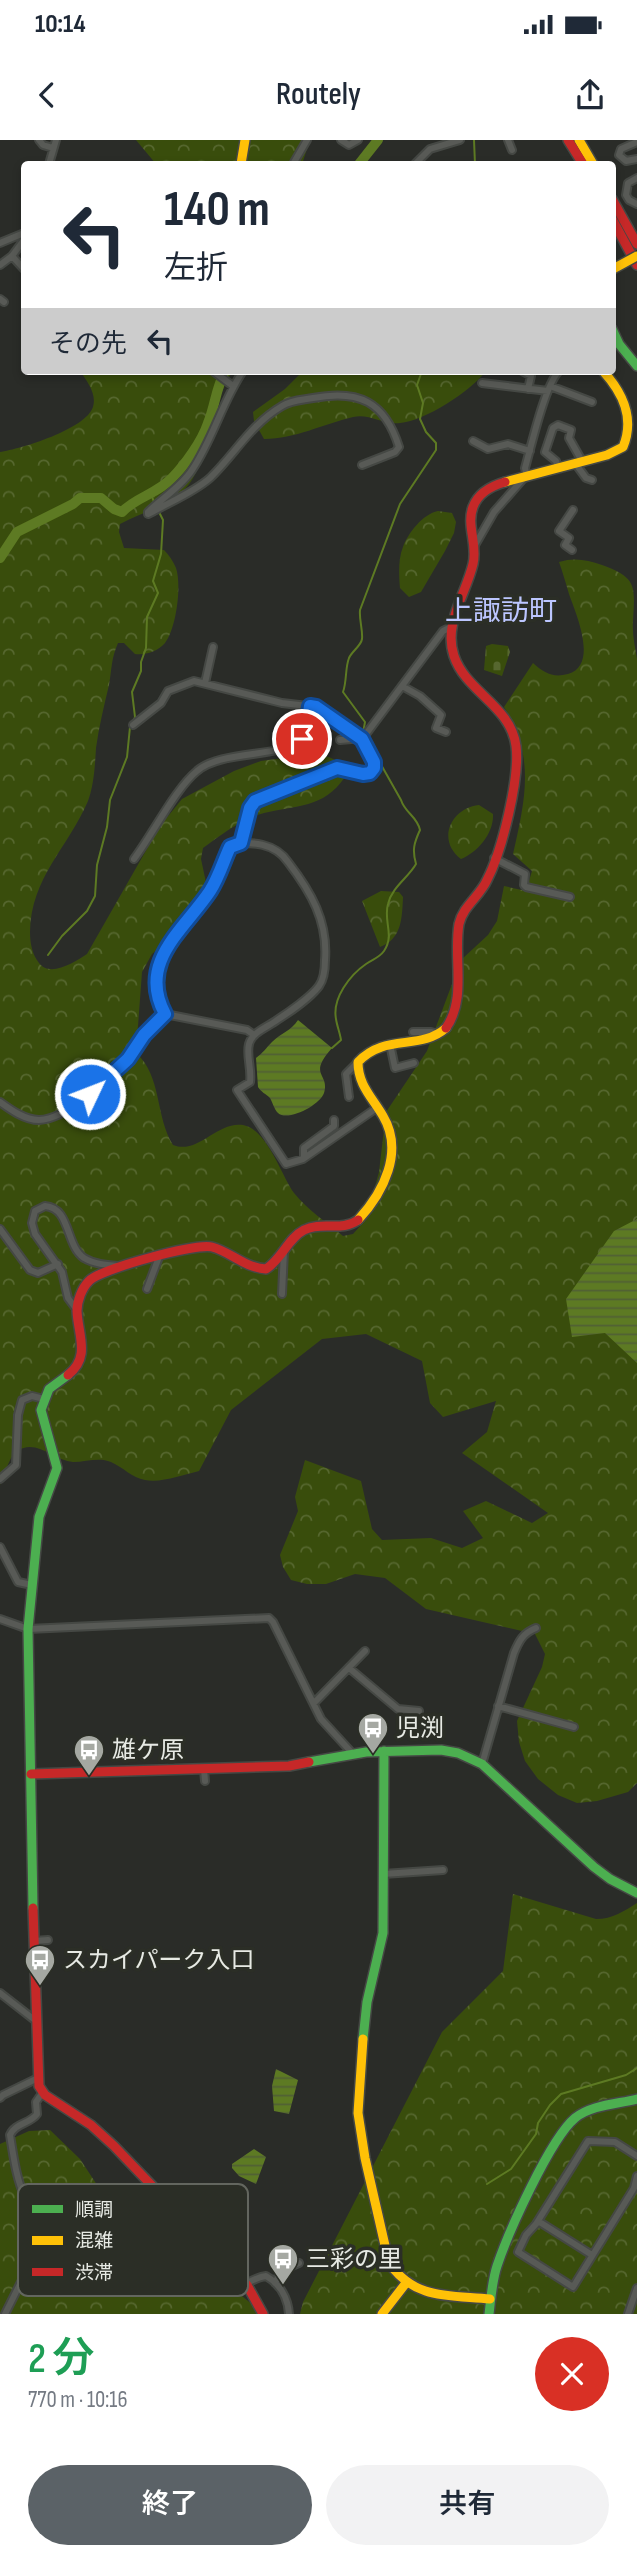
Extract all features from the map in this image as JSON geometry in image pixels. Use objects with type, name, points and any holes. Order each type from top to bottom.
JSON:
[{"type":"main road","points":[[242,161],[244,140]]},
{"type":"main road","points":[[568,140],[581,161]]},
{"type":"main road","points":[[579,140],[591,161]]},
{"type":"main road","points":[[616,206],[637,244]]},
{"type":"main road","points":[[616,226],[637,265]]},
{"type":"main road","points":[[616,267],[637,256]]},
{"type":"main road","points":[[616,338],[637,366]]},
{"type":"main road","points":[[150,2184],[99,2132],[43,2092],[38,2078],[28,1629],[39,1517],[57,1468],[41,1410],[49,1389],[75,1368],[82,1354],[77,1310],[79,1298],[89,1282],[123,1266],[197,1247],[213,1247],[242,1263],[266,1269],[303,1230],[355,1223],[380,1190],[391,1166],[393,1152],[389,1128],[358,1079],[358,1062],[370,1050],[438,1034],[450,1023],[454,1012],[461,920],[483,888],[513,788],[516,748],[514,735],[503,715],[462,671],[451,642],[451,627],[471,572],[475,545],[471,514],[479,496],[494,485],[616,452],[628,440],[630,430],[623,394],[606,375]]},
{"type":"main road","points":[[31,1774],[302,1765],[353,1754],[384,1751],[441,1750],[458,1753],[482,1765],[594,1867],[637,1893]]},
{"type":"main road","points":[[384,1751],[383,1933],[364,2024],[358,2113],[389,2263],[406,2283],[435,2294],[491,2300]]},
{"type":"main road","points":[[489,2314],[498,2264],[566,2126],[585,2113],[637,2099]]},
{"type":"main road","points":[[388,2312],[406,2283]]},
{"type":"main road","points":[[248,2287],[263,2314]]},
{"type":"street","points":[[39,140],[43,145],[53,148]]},
{"type":"street","points":[[49,161],[56,140]]},
{"type":"street","points":[[295,161],[307,140]]},
{"type":"street","points":[[341,140],[349,145],[358,140]]},
{"type":"street","points":[[425,140],[429,149]]},
{"type":"street","points":[[419,161],[429,149],[460,140]]},
{"type":"street","points":[[508,140],[512,149]]},
{"type":"street","points":[[637,142],[621,149],[619,155],[626,161],[637,159]]},
{"type":"street","points":[[637,178],[628,183],[626,195],[629,201],[637,204]]},
{"type":"street","points":[[0,243],[21,234]]},
{"type":"street","points":[[0,265],[12,256],[21,244]]},
{"type":"street","points":[[12,256],[21,266]]},
{"type":"street","points":[[219,375],[231,384]]},
{"type":"street","points":[[239,375],[231,384],[192,470],[150,509],[148,514],[209,478],[244,437],[290,402],[336,394],[370,403],[393,426],[399,447],[398,450],[362,465]]},
{"type":"street","points":[[528,389],[529,375]]},
{"type":"street","points":[[475,545],[494,512],[526,477],[525,468],[530,451],[549,389],[557,375]]},
{"type":"street","points":[[482,383],[549,389],[592,402]]},
{"type":"street","points":[[558,468],[545,452],[553,428],[558,425],[571,430],[569,438],[579,462],[586,478],[592,480]]},
{"type":"street","points":[[473,441],[488,449],[508,444],[530,451]]},
{"type":"street","points":[[572,550],[565,545],[569,538],[559,531],[573,510]]},
{"type":"street","points":[[340,740],[364,737],[443,631],[451,627]]},
{"type":"street","points":[[205,683],[213,647]]},
{"type":"street","points":[[133,724],[161,704],[169,691],[194,681],[282,703],[316,707],[364,737],[374,762],[370,773],[337,768],[255,801],[250,808],[241,843]]},
{"type":"street","points":[[402,685],[420,696],[441,715],[432,736]]},
{"type":"street","points":[[134,859],[196,771],[239,755],[294,747],[302,739],[307,727],[310,706]]},
{"type":"street","points":[[436,728],[446,732]]},
{"type":"street","points":[[165,1014],[157,995],[156,971],[162,955],[210,890],[230,847],[241,843],[281,852],[316,907],[324,925],[325,972],[319,986],[279,1019],[254,1035],[249,1045],[250,1082],[237,1090],[286,1164],[304,1158],[378,1107]]},
{"type":"street","points":[[494,858],[525,874],[526,887],[570,897]]},
{"type":"street","points":[[165,1014],[247,1030],[254,1035]]},
{"type":"street","points":[[0,1102],[25,1117],[39,1120],[71,1108],[128,1059],[144,1035],[165,1014]]},
{"type":"street","points":[[413,1032],[438,1034]]},
{"type":"street","points":[[390,1044],[396,1068],[414,1063]]},
{"type":"street","points":[[349,1097],[346,1074],[358,1062]]},
{"type":"street","points":[[304,1158],[304,1148],[334,1126],[334,1120]]},
{"type":"street","points":[[77,1310],[68,1298],[65,1279],[58,1264],[35,1234],[32,1223],[35,1211],[44,1206],[58,1210],[73,1243],[83,1257],[96,1264],[123,1266]]},
{"type":"street","points":[[0,1229],[30,1270],[38,1273],[58,1264]]},
{"type":"street","points":[[282,1294],[284,1251]]},
{"type":"street","points":[[147,1289],[159,1257]]},
{"type":"street","points":[[0,1479],[16,1465],[18,1415],[23,1400],[32,1396],[44,1399]]},
{"type":"street","points":[[0,1546],[18,1582],[32,1585]]},
{"type":"street","points":[[0,1619],[28,1629],[269,1618],[321,1719],[353,1754]]},
{"type":"street","points":[[482,1765],[520,1639],[536,1628]]},
{"type":"street","points":[[314,1703],[365,1651]]},
{"type":"street","points":[[349,1668],[398,1709],[419,1711]]},
{"type":"street","points":[[498,1706],[574,1727]]},
{"type":"street","points":[[204,1769],[205,1781]]},
{"type":"street","points":[[383,1874],[443,1870]]},
{"type":"street","points":[[34,1941],[48,1940]]},
{"type":"street","points":[[0,1993],[36,2021]]},
{"type":"street","points":[[0,2098],[38,2078]]},
{"type":"street","points":[[19,2184],[10,2135],[19,2125],[34,2119],[37,2114],[36,2102],[43,2092]]},
{"type":"street","points":[[637,2156],[615,2142],[588,2141],[538,2221],[526,2235],[518,2252],[573,2287],[634,2188],[637,2176]]},
{"type":"street","points":[[538,2221],[592,2255]]},
{"type":"street","points":[[514,2229],[526,2235]]},
{"type":"street","points":[[275,2283],[281,2271],[299,2263]]},
{"type":"street","points":[[248,2284],[266,2276],[275,2283],[286,2300],[289,2314]]},
{"type":"street","points":[[5,2314],[18,2288]]},
{"type":"street","points":[[628,2314],[637,2288]]},
{"type":"green space","points":[[136,140],[310,140],[303,161],[154,161]]},
{"type":"green space","points":[[83,375],[230,375],[216,406],[200,464],[190,483],[169,501],[120,524],[119,532],[124,548],[164,550],[172,561],[178,576],[175,618],[165,643],[155,651],[135,654],[124,643],[118,643],[96,748],[90,795],[37,895],[30,932],[32,948],[39,963],[49,969],[63,967],[87,954],[160,826],[182,799],[234,771],[261,761],[312,754],[329,757],[341,763],[345,777],[328,795],[308,804],[247,819],[203,848],[201,859],[208,892],[205,906],[152,954],[142,972],[136,1053],[150,1073],[163,1122],[173,1145],[191,1146],[234,1125],[252,1128],[273,1154],[294,1193],[343,1236],[353,1234],[362,1224],[379,1172],[386,1112],[427,1051],[461,960],[488,935],[497,921],[504,886],[526,891],[532,871],[513,854],[524,797],[524,761],[521,743],[504,707],[533,663],[545,672],[558,675],[577,669],[582,661],[583,638],[559,562],[576,559],[597,563],[622,574],[631,584],[637,659],[637,1783],[628,1792],[597,1801],[577,1803],[558,1795],[538,1779],[525,1761],[519,1742],[517,1721],[542,1667],[545,1654],[535,1634],[426,1609],[385,1578],[355,1574],[326,1584],[307,1584],[291,1580],[283,1567],[280,1555],[298,1511],[295,1497],[305,1460],[361,1481],[372,1529],[382,1540],[431,1538],[462,1548],[483,1538],[463,1511],[486,1501],[532,1523],[548,1513],[462,1453],[487,1432],[496,1401],[443,1417],[430,1403],[422,1361],[366,1334],[322,1339],[231,1410],[199,1471],[165,1480],[145,1480],[106,1461],[66,1461],[32,1447],[14,1453],[0,1485],[0,452],[52,437],[78,423],[93,407],[91,388]]},
{"type":"green space","points":[[299,375],[482,375],[447,404],[410,421],[394,423],[359,416],[298,434],[264,439],[254,421],[253,412],[285,389]]},
{"type":"green space","points":[[438,511],[452,513],[456,522],[454,533],[421,592],[409,597],[400,588],[401,552],[408,536],[417,525]]},
{"type":"green space","points":[[486,646],[508,646],[510,652],[502,676],[484,670]]},
{"type":"green space","points":[[479,805],[493,814],[491,828],[479,847],[461,859],[449,843],[450,826],[461,812]]},
{"type":"green space","points":[[381,891],[399,892],[403,897],[397,933],[380,947],[362,901]]},
{"type":"green space","points":[[513,1894],[596,1919],[613,1916],[637,1903],[637,2314],[300,2314],[303,2302],[442,2032],[503,1971]]},
{"type":"green space","points":[[50,2130],[80,2159],[96,2184],[18,2184],[18,2296],[242,2296],[264,2314],[0,2314],[0,2144],[29,2131]]},
{"type":"shaded area","points":[[298,1020],[332,1048],[321,1064],[325,1086],[321,1098],[303,1111],[283,1115],[275,1110],[270,1098],[258,1087],[256,1058]]},
{"type":"shaded area","points":[[637,1219],[637,1363],[605,1333],[572,1337],[566,1299],[614,1231]]},
{"type":"shaded area","points":[[276,2069],[298,2080],[289,2114],[274,2111],[272,2086]]},
{"type":"shaded area","points":[[254,2149],[266,2157],[256,2184],[239,2176],[232,2168],[232,2164]]},
{"type":"waterway","points":[[361,161],[378,140]]},
{"type":"waterway","points":[[474,140],[475,161]]},
{"type":"waterway","points":[[0,558],[17,532],[80,498],[101,498],[122,512],[166,483],[193,452],[202,437],[223,375]]},
{"type":"waterway","points":[[363,733],[365,722],[343,692],[350,655],[361,642],[360,610],[400,504],[436,450],[436,443],[426,432],[420,419],[423,403],[417,385],[421,375]]},
{"type":"waterway","points":[[151,494],[154,502]]},
{"type":"waterway","points":[[133,722],[135,717],[132,692],[141,671],[146,648],[147,617],[158,593],[153,581],[161,554],[163,520],[159,512]]},
{"type":"waterway","points":[[48,955],[62,936],[87,911],[95,896],[97,865],[107,827],[110,800],[127,757],[130,727]]},
{"type":"waterway","points":[[332,1048],[341,1040],[335,1011],[340,995],[354,974],[380,955],[387,945],[388,904],[393,893],[416,864],[414,847],[420,830],[366,738]]},
{"type":"waterway","points":[[487,2184],[511,2169],[536,2134],[538,2123],[561,2094],[626,2075],[637,2068]]},
{"type":"traffic: fast","points":[[616,338],[637,366]]},
{"type":"traffic: fast","points":[[33,1908],[28,1629],[39,1517],[57,1468],[41,1410],[49,1389],[68,1375]]},
{"type":"traffic: fast","points":[[309,1762],[366,1752],[441,1750],[458,1753],[482,1764],[594,1867],[637,1893]]},
{"type":"traffic: fast","points":[[363,2039],[367,2002],[383,1933],[384,1751]]},
{"type":"traffic: fast","points":[[489,2314],[495,2272],[502,2251],[542,2165],[565,2129],[575,2118],[589,2110],[637,2099]]},
{"type":"traffic: slow","points":[[242,161],[245,140]]},
{"type":"traffic: slow","points":[[579,140],[591,161]]},
{"type":"traffic: slow","points":[[616,267],[637,256]]},
{"type":"traffic: slow","points":[[505,482],[607,455],[623,447],[628,426],[625,406],[606,375]]},
{"type":"traffic: slow","points":[[358,1220],[383,1184],[392,1143],[383,1116],[360,1077],[358,1062],[379,1048],[425,1039],[446,1028]]},
{"type":"traffic: slow","points":[[363,2039],[358,2113],[365,2158],[389,2263],[399,2275],[422,2290],[447,2296],[490,2299]]},
{"type":"traffic: slow","points":[[382,2314],[406,2283]]},
{"type":"traffic: jam","points":[[568,140],[581,161]]},
{"type":"traffic: jam","points":[[616,206],[637,244]]},
{"type":"traffic: jam","points":[[616,226],[637,265]]},
{"type":"traffic: jam","points":[[446,1028],[456,1004],[458,991],[459,924],[493,867],[509,814],[517,760],[516,746],[506,720],[460,669],[451,644],[453,621],[473,564],[473,507],[486,491],[505,482]]},
{"type":"traffic: jam","points":[[68,1375],[75,1368],[81,1353],[77,1311],[79,1299],[86,1284],[97,1276],[149,1258],[203,1247],[219,1249],[258,1268],[266,1269],[304,1230],[318,1226],[352,1224],[358,1220]]},
{"type":"traffic: jam","points":[[31,1774],[289,1766],[309,1762]]},
{"type":"traffic: jam","points":[[33,1908],[39,2086],[45,2095],[91,2125],[150,2184]]},
{"type":"traffic: jam","points":[[248,2287],[263,2314]]},
{"type":"place","name":"児渕","points":[[373,1755]]},
{"type":"place","name":"雄ケ原","points":[[89,1777]]},
{"type":"place","name":"スカイパーク入口","points":[[40,1987]]},
{"type":"place","name":"三彩の里","points":[[283,2286]]},
{"type":"district","name":"上諏訪町","points":[[501,610]]},
{"type":"route","points":[[90,1094],[128,1059],[144,1035],[165,1014],[157,995],[156,971],[162,955],[218,878],[230,847],[241,843],[250,808],[255,801],[337,768],[363,774],[370,773],[374,768],[374,762],[362,739],[316,707],[310,706],[302,739]]}]
